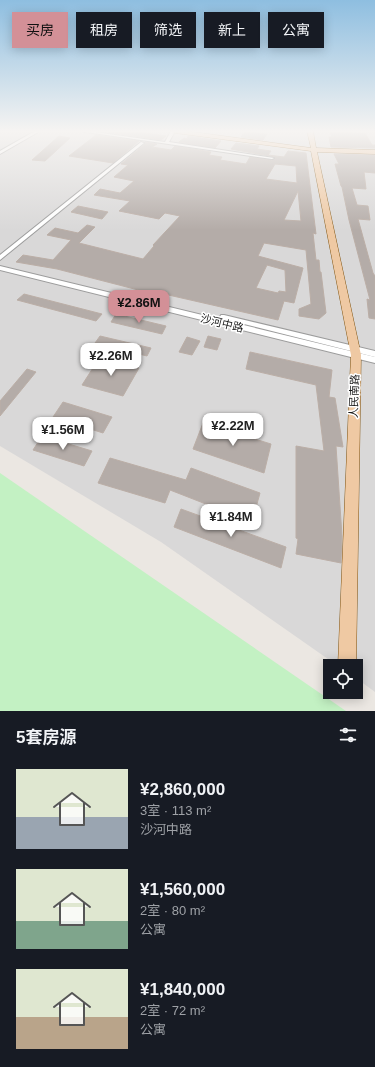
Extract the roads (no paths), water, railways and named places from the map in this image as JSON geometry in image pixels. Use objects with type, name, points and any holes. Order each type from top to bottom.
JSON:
[{"type":"main road","name":"人民南路","points":[[317,164],[355,352],[347,659]]},
{"type":"street","points":[[0,258],[116,164]]},
{"type":"street","name":"沙河中路","points":[[0,263],[355,352],[375,360]]},
{"type":"street","name":"沙河中路","points":[[0,268],[355,352],[375,354]]}]
